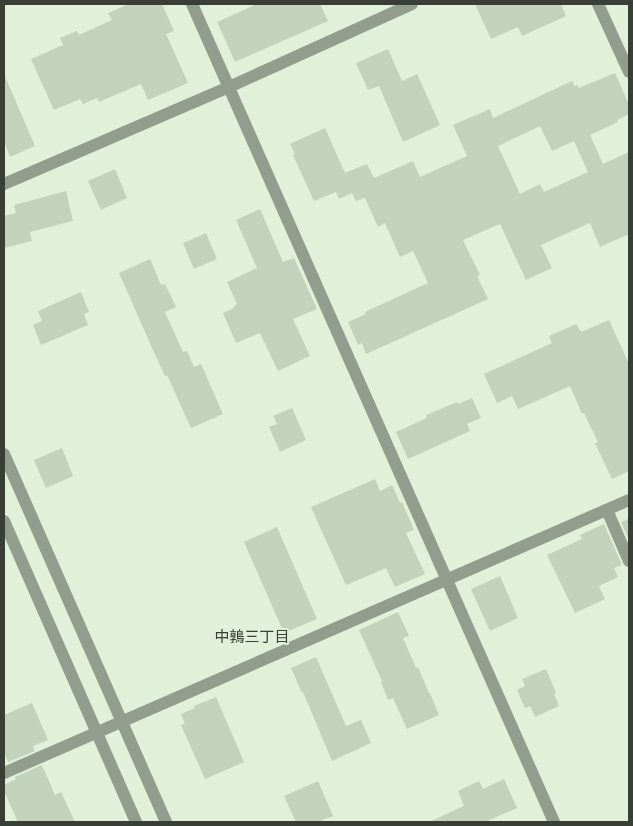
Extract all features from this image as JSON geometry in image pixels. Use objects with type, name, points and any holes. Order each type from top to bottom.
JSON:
[{"type":"street","points":[[192,4],[554,822]]},
{"type":"street","points":[[4,184],[229,88],[412,4]]},
{"type":"street","points":[[598,4],[629,72]]},
{"type":"street","points":[[4,454],[166,822]]},
{"type":"street","points":[[4,774],[629,500]]},
{"type":"street","points":[[606,510],[629,562]]},
{"type":"street","points":[[4,521],[136,822]]},
{"type":"building","points":[[129,4],[162,4],[174,31],[166,34],[188,83],[148,100],[141,84],[99,102],[97,98],[83,104],[80,99],[54,110],[31,59],[63,45],[60,38],[77,31],[79,35],[112,20],[108,13]]},
{"type":"building","points":[[257,4],[320,4],[328,21],[235,62],[217,22]]},
{"type":"building","points":[[475,4],[561,4],[566,16],[522,36],[518,27],[491,39]]},
{"type":"building","points":[[388,49],[402,81],[417,74],[440,125],[403,142],[379,86],[368,90],[356,63]]},
{"type":"building","points":[[615,73],[629,105],[629,114],[617,120],[618,122],[590,135],[603,164],[629,152],[629,234],[600,247],[590,223],[541,245],[552,268],[526,280],[500,224],[463,240],[480,275],[477,276],[488,299],[366,354],[362,343],[358,345],[348,322],[366,314],[365,312],[428,283],[413,251],[400,257],[385,223],[378,227],[365,198],[356,201],[352,193],[339,199],[336,192],[314,201],[293,155],[295,154],[290,144],[325,128],[345,173],[367,164],[374,178],[413,161],[420,177],[467,156],[453,125],[490,109],[493,118],[572,81],[579,88]],"holes":[[[540,126],[552,151],[574,141],[588,172],[544,192],[540,184],[520,194],[498,146]]]},
{"type":"building","points":[[4,74],[35,146],[10,157],[4,141]]},
{"type":"building","points":[[115,169],[127,198],[101,210],[88,181]]},
{"type":"building","points":[[66,191],[73,221],[30,232],[32,241],[4,248],[4,216],[16,213],[14,205]]},
{"type":"building","points":[[260,209],[283,262],[294,258],[317,309],[293,319],[310,356],[278,371],[260,333],[236,343],[223,313],[234,308],[237,304],[227,282],[257,268],[236,220]]},
{"type":"building","points":[[206,233],[217,259],[194,269],[183,243]]},
{"type":"building","points":[[150,259],[161,285],[165,284],[176,307],[165,312],[183,352],[187,351],[194,367],[201,364],[223,414],[191,428],[167,375],[165,376],[119,273]]},
{"type":"building","points":[[81,292],[89,312],[84,314],[88,325],[41,345],[33,325],[42,321],[38,311]]},
{"type":"building","points":[[609,320],[629,364],[629,471],[612,479],[595,443],[598,442],[584,413],[582,414],[570,386],[518,409],[512,396],[497,403],[484,374],[552,343],[549,336],[576,324],[581,332]]},
{"type":"building","points":[[472,398],[481,418],[467,424],[470,431],[408,459],[396,432],[427,418],[426,415]]},
{"type":"building","points":[[292,408],[306,440],[280,452],[269,427],[277,424],[273,416]]},
{"type":"building","points":[[62,448],[73,476],[46,488],[34,460]]},
{"type":"building","points":[[375,479],[380,491],[392,485],[400,503],[402,502],[414,530],[406,533],[425,574],[395,587],[386,568],[346,585],[311,507]]},
{"type":"building","points":[[629,519],[629,538],[628,538],[621,522]]},
{"type":"building","points":[[604,524],[622,565],[614,568],[618,577],[599,586],[605,599],[575,613],[547,555],[582,539],[580,535]]},
{"type":"building","points":[[277,527],[317,619],[284,633],[244,542]]},
{"type":"building","points":[[500,576],[518,618],[490,631],[471,589]]},
{"type":"building","points":[[398,612],[409,636],[403,638],[439,715],[407,729],[393,698],[388,700],[382,681],[359,630]]},
{"type":"building","points":[[316,657],[346,726],[361,720],[371,743],[332,761],[291,668]]},
{"type":"building","points":[[546,669],[559,706],[535,717],[530,706],[525,708],[517,690],[525,686],[522,679]]},
{"type":"building","points":[[216,697],[244,762],[205,779],[181,725],[185,724],[181,714],[195,708],[194,706]]},
{"type":"building","points":[[32,703],[48,740],[33,746],[35,751],[8,762],[4,752],[4,715]]},
{"type":"building","points":[[42,765],[55,795],[61,792],[75,822],[18,822],[4,791],[4,785],[16,779],[15,777]]},
{"type":"building","points":[[504,779],[517,808],[485,822],[429,822],[464,806],[458,791],[479,781],[483,789]]},
{"type":"building","points":[[318,781],[333,816],[318,822],[296,822],[284,796]]},
{"type":"district","name":"中鶉三丁目","points":[[252,637]]}]
